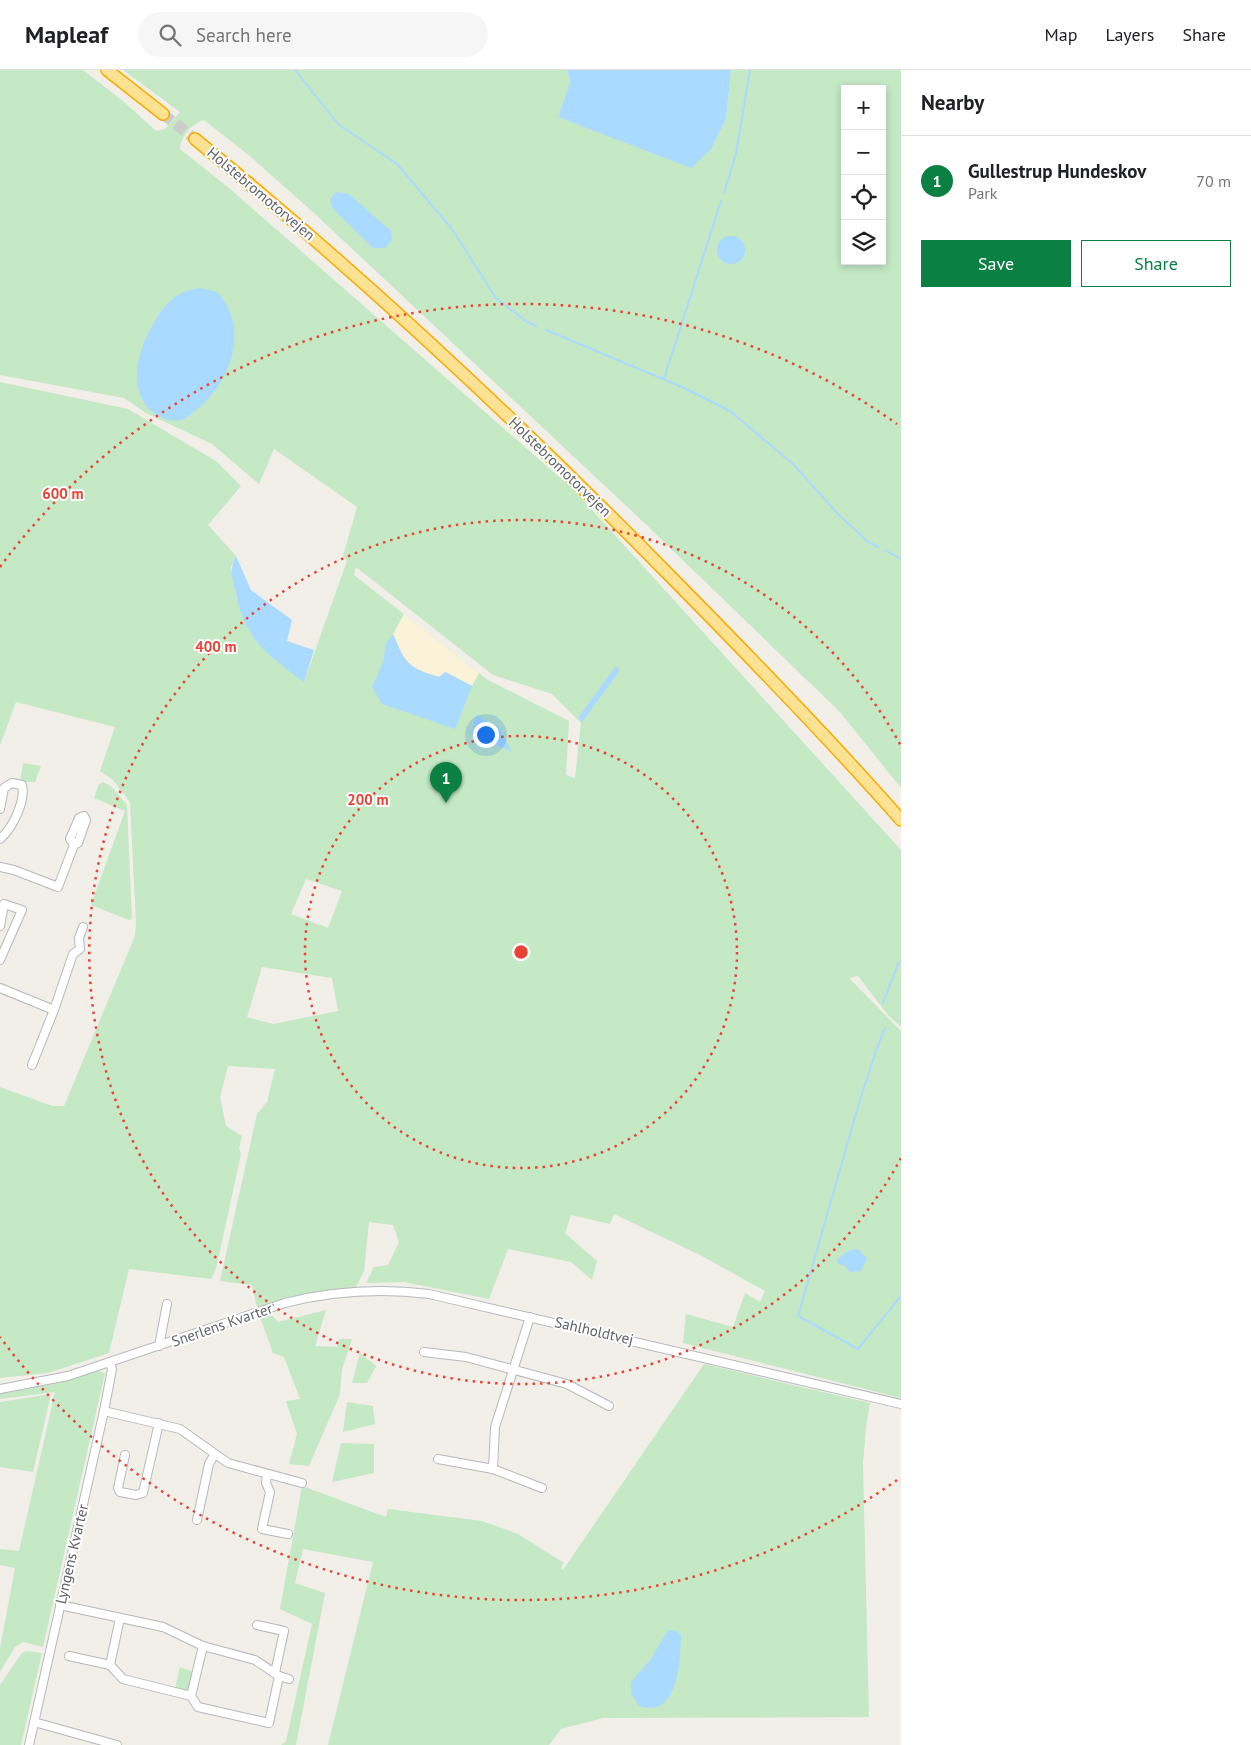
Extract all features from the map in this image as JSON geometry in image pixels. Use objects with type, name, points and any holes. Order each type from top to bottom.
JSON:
[{"type":"highway","points":[[107,70],[163,114]]},
{"type":"highway","name":"Holstebromotorvejen","points":[[195,139],[286,213],[558,462],[789,696],[901,820]]},
{"type":"street","points":[[0,808],[4,788],[12,783],[22,785],[24,793],[8,833],[0,839]]},
{"type":"street","points":[[0,867],[14,870],[58,887],[74,845]]},
{"type":"street","points":[[0,926],[4,904],[22,910],[0,960]]},
{"type":"street","points":[[32,1065],[54,1010],[73,954],[80,949],[79,938],[83,927]]},
{"type":"street","points":[[0,988],[54,1010]]},
{"type":"street","name":"Sahlholdtvej","points":[[285,1303],[334,1292],[394,1290],[428,1294],[901,1404]]},
{"type":"street","name":"Snerlens Kvarter","points":[[0,1389],[59,1378],[110,1363],[285,1303]]},
{"type":"street","name":"Snerlens Kvarter","points":[[159,1346],[167,1304]]},
{"type":"street","points":[[493,1469],[495,1427],[530,1317]]},
{"type":"street","points":[[424,1352],[466,1357],[567,1384],[609,1406]]},
{"type":"street","name":"Lyngens Kvarter","points":[[29,1745],[104,1411],[112,1369],[110,1363]]},
{"type":"street","points":[[104,1411],[180,1429],[192,1436],[214,1455],[228,1463],[302,1483]]},
{"type":"street","points":[[125,1455],[118,1488],[120,1492],[136,1495],[143,1493],[159,1424]]},
{"type":"street","points":[[197,1520],[209,1464],[214,1455]]},
{"type":"street","points":[[438,1459],[493,1469],[542,1488]]},
{"type":"street","points":[[267,1474],[266,1483],[270,1492],[262,1529],[288,1534]]},
{"type":"street","points":[[60,1605],[164,1627],[203,1646],[243,1655],[277,1674],[289,1678]]},
{"type":"street","points":[[110,1665],[120,1618]]},
{"type":"street","points":[[69,1656],[110,1665],[123,1679],[191,1696],[198,1707],[269,1723],[284,1631],[257,1625]]},
{"type":"street","points":[[191,1696],[203,1646]]},
{"type":"street","points":[[34,1722],[117,1745]]},
{"type":"green space","points":[[0,70],[83,70],[123,101],[156,131],[165,129],[180,112],[123,70],[567,70],[570,82],[558,116],[726,119],[731,70],[901,70],[901,788],[840,712],[636,515],[315,214],[251,157],[204,120],[195,124],[188,131],[182,140],[180,149],[229,188],[573,489],[901,850],[901,1027],[888,1015],[858,976],[849,978],[901,1031],[901,1398],[683,1343],[686,1314],[733,1327],[745,1293],[760,1302],[765,1291],[700,1255],[614,1214],[610,1224],[571,1215],[565,1233],[597,1261],[592,1280],[571,1262],[508,1249],[489,1299],[404,1282],[366,1283],[374,1267],[388,1265],[399,1242],[393,1225],[369,1222],[364,1271],[356,1287],[306,1294],[257,1308],[252,1285],[220,1281],[257,1114],[267,1102],[275,1069],[228,1066],[220,1097],[226,1126],[242,1136],[239,1148],[241,1154],[216,1269],[211,1279],[129,1269],[109,1353],[48,1373],[0,1378],[0,1087],[52,1106],[64,1106],[135,936],[136,923],[130,802],[113,780],[100,771],[115,727],[16,702],[0,745],[0,382],[128,409],[216,461],[241,486],[208,525],[236,556],[231,567],[237,601],[304,682],[347,561],[343,556],[357,507],[274,449],[259,484],[212,444],[146,413],[124,398],[0,375]],"holes":[[[356,567],[493,675],[552,694],[581,723],[575,778],[591,784],[566,775],[569,721],[488,680],[354,575]],[[306,879],[342,891],[328,928],[291,914]],[[262,967],[332,978],[338,1011],[273,1024],[247,1017]]]},
{"type":"green space","points":[[23,763],[41,766],[35,782],[20,782]]},
{"type":"green space","points":[[103,782],[111,786],[127,805],[132,919],[129,920],[91,905],[125,811],[94,798],[99,784]]},
{"type":"green space","points":[[326,1310],[315,1346],[337,1347],[339,1339],[352,1339],[342,1369],[340,1394],[309,1466],[289,1464],[297,1434],[286,1401],[300,1399],[284,1357],[273,1353],[260,1317],[271,1314],[278,1322]]},
{"type":"green space","points":[[360,1353],[376,1366],[367,1383],[352,1383]]},
{"type":"green space","points":[[704,1364],[870,1403],[863,1464],[869,1717],[603,1718],[561,1729],[549,1745],[328,1745],[373,1562],[303,1549],[295,1583],[325,1593],[296,1745],[281,1745],[286,1741],[312,1624],[280,1609],[302,1486],[386,1517],[388,1509],[482,1521],[518,1534],[564,1563],[561,1568],[563,1570]]},
{"type":"green space","points":[[99,1371],[105,1373],[43,1647],[23,1642],[15,1647],[0,1672],[0,1648],[15,1568],[0,1565],[0,1549],[19,1551],[55,1392],[0,1399],[0,1394],[54,1384]]},
{"type":"green space","points":[[51,1394],[33,1472],[0,1467],[0,1402]]},
{"type":"green space","points":[[347,1402],[373,1406],[375,1424],[343,1432]]},
{"type":"green space","points":[[341,1443],[374,1444],[374,1473],[332,1482]]},
{"type":"green space","points":[[27,1651],[42,1653],[21,1745],[0,1745],[0,1685],[22,1653]]},
{"type":"green space","points":[[180,1667],[193,1672],[188,1692],[175,1689]]},
{"type":"sand","points":[[404,614],[479,673],[472,686],[446,672],[439,677],[420,671],[409,663],[401,652],[393,634]]},
{"type":"water","points":[[567,70],[731,70],[726,119],[711,149],[691,168],[558,117],[570,82]]},
{"type":"water","points":[[336,192],[349,194],[391,231],[392,240],[385,248],[373,248],[332,208],[330,199]]},
{"type":"water","points":[[731,236],[741,240],[745,250],[741,260],[731,264],[721,260],[717,250],[721,240]]},
{"type":"water","points":[[201,288],[217,292],[227,306],[233,321],[235,336],[233,352],[221,382],[200,407],[182,420],[167,420],[149,409],[142,400],[137,377],[140,353],[154,323],[169,302],[182,293]]},
{"type":"water","points":[[236,556],[251,590],[292,620],[287,641],[314,650],[304,682],[268,653],[251,633],[239,607],[233,580],[232,569]]},
{"type":"water","points":[[393,634],[405,658],[420,671],[439,677],[445,672],[472,686],[455,729],[382,704],[372,687],[383,662],[386,643]]},
{"type":"water","points":[[616,666],[619,669],[618,673],[582,722],[579,719],[580,715]]},
{"type":"water","points":[[476,715],[500,729],[512,752],[471,734]]},
{"type":"water","points":[[858,1249],[867,1258],[861,1271],[850,1272],[845,1266],[837,1263],[837,1260],[848,1251]]},
{"type":"water","points":[[670,1630],[677,1631],[681,1635],[680,1659],[675,1685],[670,1696],[662,1704],[652,1708],[639,1706],[631,1694],[631,1682],[651,1659],[666,1633]]},
{"type":"waterway","points":[[295,70],[338,124],[397,164],[452,229],[496,298],[527,322],[536,326]]},
{"type":"waterway","points":[[724,193],[736,154],[750,70]]},
{"type":"waterway","points":[[664,379],[721,201]]},
{"type":"waterway","points":[[546,330],[682,387],[730,411],[793,464],[838,514],[867,541],[878,547]]},
{"type":"waterway","points":[[885,550],[901,559]]},
{"type":"waterway","points":[[883,1003],[898,964],[901,961]]},
{"type":"waterway","points":[[885,1028],[859,1103],[798,1316],[858,1349],[901,1296]]},
{"type":"tunnel","points":[[163,114],[195,139]]},
{"type":"place","name":"Gullestrup Hundeskov","points":[[446,803]]}]
